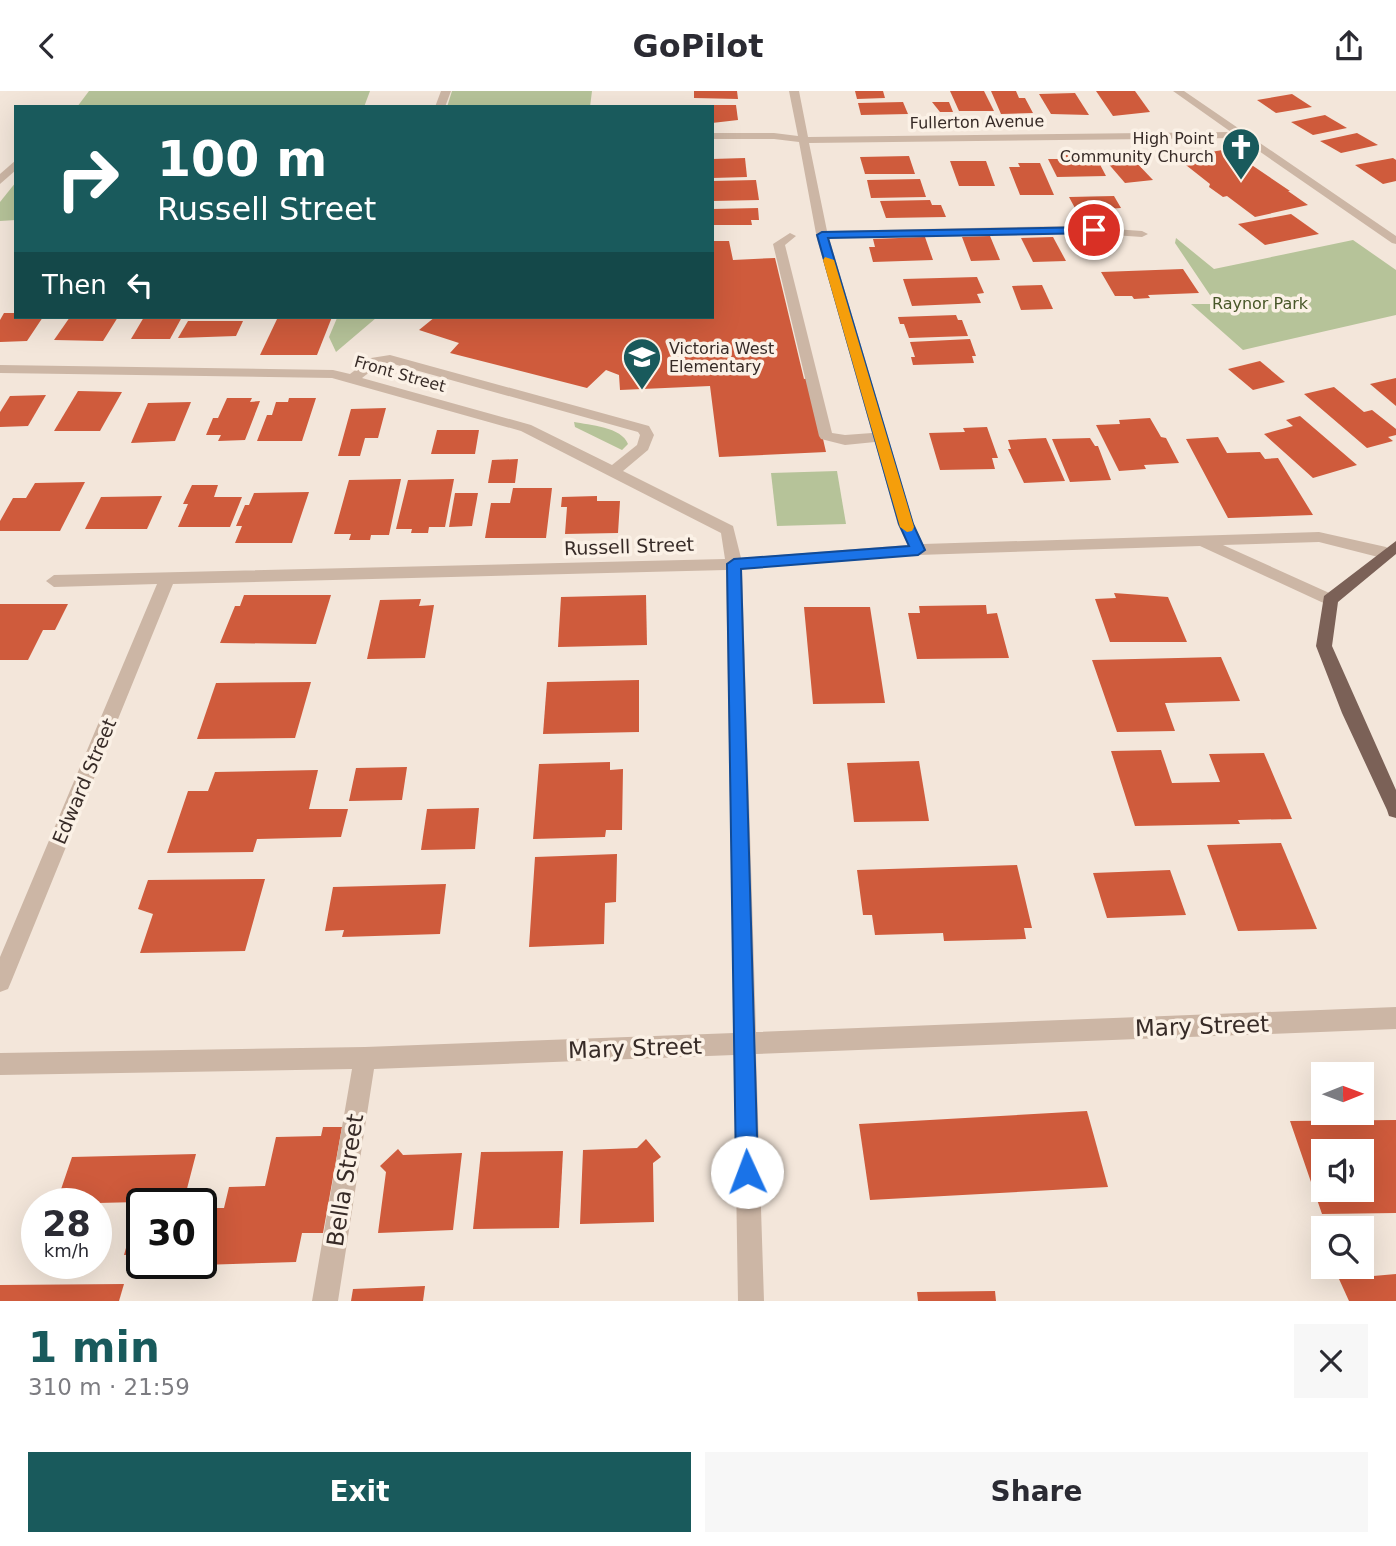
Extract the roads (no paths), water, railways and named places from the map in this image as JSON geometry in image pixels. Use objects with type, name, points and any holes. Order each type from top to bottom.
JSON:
[{"type":"main road","points":[[1391,550],[1330,600],[1324,646],[1350,713],[1396,810]]},
{"type":"street","points":[[794,91],[822,235],[906,524],[918,550]]},
{"type":"street","points":[[1178,91],[1396,241]]},
{"type":"street","name":"Fullerton Avenue","points":[[714,136],[804,140],[1242,135]]},
{"type":"street","points":[[0,181],[14,165]]},
{"type":"street","points":[[822,235],[1070,229],[1142,234]]},
{"type":"street","points":[[790,236],[779,244],[826,436],[845,440],[880,437]]},
{"type":"street","points":[[352,379],[376,361],[390,359],[644,429],[648,435],[643,447],[613,473]]},
{"type":"street","name":"Front Street","points":[[0,369],[333,374],[352,379],[526,428],[728,530],[734,564]]},
{"type":"street","name":"Russell Street","points":[[54,581],[734,564],[918,550],[1319,537],[1391,550]]},
{"type":"street","name":"Russell Street","points":[[1203,542],[1330,600]]},
{"type":"street","points":[[734,564],[751,1301]]},
{"type":"street","name":"Edward Street","points":[[0,982],[167,579]]},
{"type":"street","name":"Mary Street","points":[[0,1064],[365,1058],[1396,1018]]},
{"type":"street","name":"Bella Street","points":[[325,1301],[365,1058]]},
{"type":"place","name":"High Point Community Church","points":[[1241,181]]},
{"type":"place","name":"Victoria West Elementary","points":[[642,391]]},
{"type":"park label","name":"Raynor Park","points":[[1260,303]]}]
